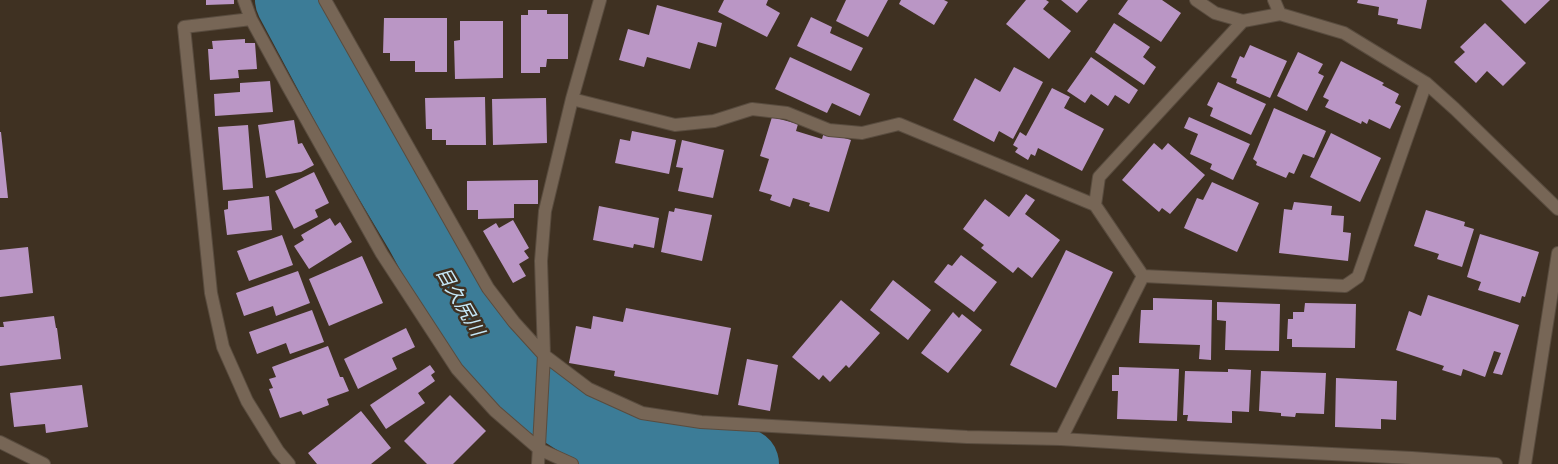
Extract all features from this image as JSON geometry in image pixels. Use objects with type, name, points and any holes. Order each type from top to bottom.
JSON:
[{"type":"street","points":[[244,0],[251,19],[382,254],[457,369],[495,411],[539,449],[572,464]]},
{"type":"street","points":[[324,0],[488,288],[544,361],[589,389],[642,413],[701,422],[967,437],[1061,439],[1496,464]]},
{"type":"street","points":[[538,464],[544,361],[541,261],[545,211],[572,99],[600,0]]},
{"type":"street","points":[[1196,0],[1215,13],[1243,21],[1280,14],[1344,33],[1426,83],[1558,209]]},
{"type":"street","points":[[1274,0],[1280,14]]},
{"type":"street","points":[[251,19],[184,27],[211,293],[223,347],[247,401],[278,451],[289,464]]},
{"type":"street","points":[[1095,205],[1099,177],[1243,21]]},
{"type":"street","points":[[1143,276],[1346,286],[1358,277],[1426,83]]},
{"type":"street","points":[[572,99],[675,125],[714,121],[752,109],[787,114],[829,130],[862,134],[899,124],[1095,205],[1143,276]]},
{"type":"street","points":[[1526,464],[1558,254]]},
{"type":"street","points":[[1061,439],[1143,276]]},
{"type":"street","points":[[0,442],[44,464]]},
{"type":"building","points":[[206,0],[234,0],[234,4],[206,5]]},
{"type":"building","points":[[724,0],[768,0],[766,5],[780,13],[767,37],[718,12]]},
{"type":"building","points":[[846,0],[888,0],[868,37],[836,21]]},
{"type":"building","points":[[901,0],[944,0],[948,2],[934,25],[899,4]]},
{"type":"building","points":[[1026,0],[1046,0],[1049,2],[1043,9],[1071,31],[1049,59],[1006,24]]},
{"type":"building","points":[[1061,0],[1088,0],[1077,13]]},
{"type":"building","points":[[1128,0],[1162,0],[1181,13],[1161,42],[1118,14]]},
{"type":"building","points":[[1358,0],[1427,0],[1421,29],[1397,24],[1398,19],[1378,15],[1379,7],[1357,3]]},
{"type":"building","points":[[1501,0],[1550,0],[1525,24]]},
{"type":"building","points":[[657,5],[722,23],[716,47],[698,42],[690,69],[647,57],[644,67],[619,60],[628,29],[649,35]]},
{"type":"building","points":[[528,10],[547,10],[547,14],[568,14],[568,59],[547,59],[546,67],[540,67],[540,73],[521,73],[521,15],[528,15]]},
{"type":"building","points":[[811,17],[832,27],[830,33],[863,48],[851,71],[797,46]]},
{"type":"building","points":[[384,18],[447,18],[447,72],[415,72],[415,61],[390,61],[390,53],[383,53]]},
{"type":"building","points":[[460,21],[503,21],[503,78],[455,79],[454,41],[460,40]]},
{"type":"building","points":[[1114,23],[1150,47],[1143,57],[1156,67],[1144,85],[1095,52]]},
{"type":"building","points":[[1485,23],[1526,63],[1503,86],[1487,71],[1476,83],[1454,62],[1465,52],[1460,47]]},
{"type":"building","points":[[245,39],[245,43],[255,43],[257,69],[238,70],[239,78],[210,80],[208,49],[213,49],[212,41]]},
{"type":"building","points":[[1250,45],[1287,61],[1270,98],[1236,83],[1237,79],[1231,77],[1240,56],[1244,58]]},
{"type":"building","points":[[1298,52],[1323,64],[1318,73],[1324,76],[1307,111],[1277,96]]},
{"type":"building","points":[[790,57],[870,94],[860,116],[832,103],[827,113],[775,89]]},
{"type":"building","points":[[1091,57],[1138,90],[1129,104],[1115,95],[1108,106],[1091,94],[1085,103],[1067,91]]},
{"type":"building","points":[[1341,61],[1384,83],[1382,85],[1399,94],[1395,103],[1401,106],[1390,129],[1369,119],[1367,124],[1362,121],[1361,124],[1325,107],[1329,100],[1323,97]]},
{"type":"building","points":[[1014,67],[1043,82],[1013,139],[999,131],[994,142],[953,120],[975,78],[1000,92]]},
{"type":"building","points":[[270,81],[273,112],[215,116],[214,94],[240,92],[240,83]]},
{"type":"building","points":[[1218,82],[1266,104],[1251,135],[1210,116],[1213,108],[1207,105]]},
{"type":"building","points":[[1052,88],[1070,97],[1064,108],[1104,129],[1082,171],[1038,148],[1035,156],[1031,154],[1028,160],[1015,152],[1018,148],[1013,145],[1020,132],[1026,136]]},
{"type":"building","points":[[485,97],[486,145],[446,145],[446,140],[432,140],[432,129],[426,129],[425,98]]},
{"type":"building","points":[[546,98],[547,143],[493,145],[492,99]]},
{"type":"building","points":[[1274,108],[1326,131],[1314,158],[1303,154],[1294,174],[1289,172],[1286,178],[1256,165],[1257,162],[1253,159]]},
{"type":"building","points":[[772,117],[798,124],[796,131],[822,139],[824,132],[851,140],[829,212],[809,206],[810,203],[793,198],[790,207],[770,200],[772,195],[759,191],[769,159],[760,156]]},
{"type":"building","points":[[1189,117],[1250,144],[1233,180],[1210,169],[1212,164],[1190,154],[1198,134],[1184,128]]},
{"type":"building","points":[[294,120],[298,144],[302,143],[314,165],[301,172],[266,178],[258,125]]},
{"type":"building","points":[[248,125],[253,188],[223,190],[218,127]]},
{"type":"building","points":[[632,131],[676,140],[669,174],[615,163],[620,139],[630,141]]},
{"type":"building","points":[[1,132],[8,198],[0,198]]},
{"type":"building","points":[[1331,133],[1381,158],[1360,202],[1310,177]]},
{"type":"building","points":[[682,140],[724,150],[713,198],[678,191],[683,168],[676,167]]},
{"type":"building","points":[[1154,143],[1162,150],[1168,143],[1205,175],[1170,214],[1162,208],[1159,212],[1122,180]]},
{"type":"building","points":[[314,172],[329,203],[315,210],[318,217],[294,229],[275,191]]},
{"type":"building","points":[[538,180],[538,204],[514,204],[514,218],[478,219],[478,210],[467,210],[467,181]]},
{"type":"building","points":[[1212,182],[1259,203],[1237,252],[1184,228],[1197,198],[1203,200]]},
{"type":"building","points":[[1026,194],[1035,200],[1025,214],[1060,240],[1032,278],[1018,267],[1013,273],[981,248],[984,245],[963,229],[985,199],[1009,217]]},
{"type":"building","points":[[269,196],[272,230],[227,235],[224,210],[228,209],[228,201]]},
{"type":"building","points":[[1294,202],[1332,206],[1331,215],[1344,216],[1343,232],[1351,233],[1348,261],[1279,253],[1284,209],[1292,210]]},
{"type":"building","points":[[599,206],[659,218],[654,248],[634,244],[633,248],[593,240]]},
{"type":"building","points":[[675,208],[712,215],[702,261],[661,252],[669,211],[674,212]]},
{"type":"building","points":[[1426,210],[1465,222],[1464,226],[1474,229],[1462,267],[1437,259],[1439,254],[1414,246]]},
{"type":"building","points":[[330,218],[335,226],[340,222],[352,242],[309,269],[294,246],[304,240],[301,235]]},
{"type":"building","points":[[513,220],[529,248],[524,251],[529,258],[519,264],[526,276],[513,283],[483,231],[496,223],[499,228]]},
{"type":"building","points":[[1480,234],[1539,252],[1525,297],[1522,296],[1520,303],[1478,290],[1481,282],[1467,277]]},
{"type":"building","points":[[282,235],[293,265],[249,281],[237,251]]},
{"type":"building","points":[[28,247],[33,293],[0,297],[0,250]]},
{"type":"building","points":[[1066,250],[1113,272],[1056,388],[1010,365]]},
{"type":"building","points":[[961,255],[997,282],[974,312],[934,282],[948,264],[952,266]]},
{"type":"building","points":[[362,256],[383,303],[329,326],[309,279]]},
{"type":"building","points":[[298,271],[310,303],[276,316],[273,306],[244,316],[236,293]]},
{"type":"building","points":[[893,280],[931,310],[908,340],[870,310]]},
{"type":"building","points":[[1428,295],[1519,325],[1502,375],[1493,373],[1501,353],[1494,351],[1485,377],[1463,369],[1461,376],[1442,370],[1444,366],[1396,350],[1409,311],[1421,316]]},
{"type":"building","points":[[1153,298],[1212,300],[1211,360],[1199,359],[1200,345],[1139,343],[1141,310],[1153,310]]},
{"type":"building","points":[[841,300],[880,333],[849,368],[846,365],[830,382],[823,375],[819,380],[792,357]]},
{"type":"building","points":[[1217,302],[1280,304],[1279,351],[1225,350],[1226,321],[1217,320]]},
{"type":"building","points":[[1305,303],[1356,304],[1355,348],[1292,347],[1292,339],[1287,339],[1288,319],[1293,319],[1293,312],[1304,312]]},
{"type":"building","points":[[626,308],[731,328],[718,395],[614,376],[615,371],[569,363],[576,326],[591,329],[593,316],[623,322]]},
{"type":"building","points":[[312,310],[324,342],[290,354],[286,343],[257,354],[249,332]]},
{"type":"building","points":[[953,312],[959,318],[962,314],[982,330],[948,373],[921,353]]},
{"type":"building","points":[[54,316],[61,359],[0,366],[0,327],[4,327],[3,322]]},
{"type":"building","points":[[406,328],[415,347],[392,358],[397,369],[358,389],[344,359]]},
{"type":"building","points":[[328,346],[340,377],[343,377],[349,391],[327,399],[329,405],[303,415],[301,411],[280,418],[269,389],[273,388],[269,379],[276,377],[272,367]]},
{"type":"building","points":[[747,359],[778,365],[770,411],[738,405]]},
{"type":"building","points":[[430,365],[435,372],[431,375],[435,381],[418,393],[425,403],[386,429],[370,405]]},
{"type":"building","points":[[1119,367],[1179,369],[1177,421],[1117,419],[1118,391],[1112,391],[1112,375],[1119,375]]},
{"type":"building","points":[[1228,369],[1251,370],[1249,412],[1232,411],[1232,423],[1187,421],[1188,415],[1183,415],[1185,371],[1228,372]]},
{"type":"building","points":[[1261,371],[1326,373],[1324,414],[1296,413],[1295,417],[1281,416],[1281,413],[1259,411]]},
{"type":"building","points":[[1336,378],[1397,381],[1396,420],[1381,419],[1381,429],[1335,427]]},
{"type":"building","points":[[82,385],[88,427],[46,433],[45,424],[14,427],[10,393]]},
{"type":"building","points":[[450,395],[486,431],[453,464],[427,464],[404,441]]},
{"type":"building","points":[[361,411],[391,448],[371,464],[317,464],[308,453]]},
{"type":"waterway","name":"目久尻川","points":[[291,0],[363,135],[420,231],[475,332],[502,372],[605,438],[644,451],[679,458],[743,464]]}]
